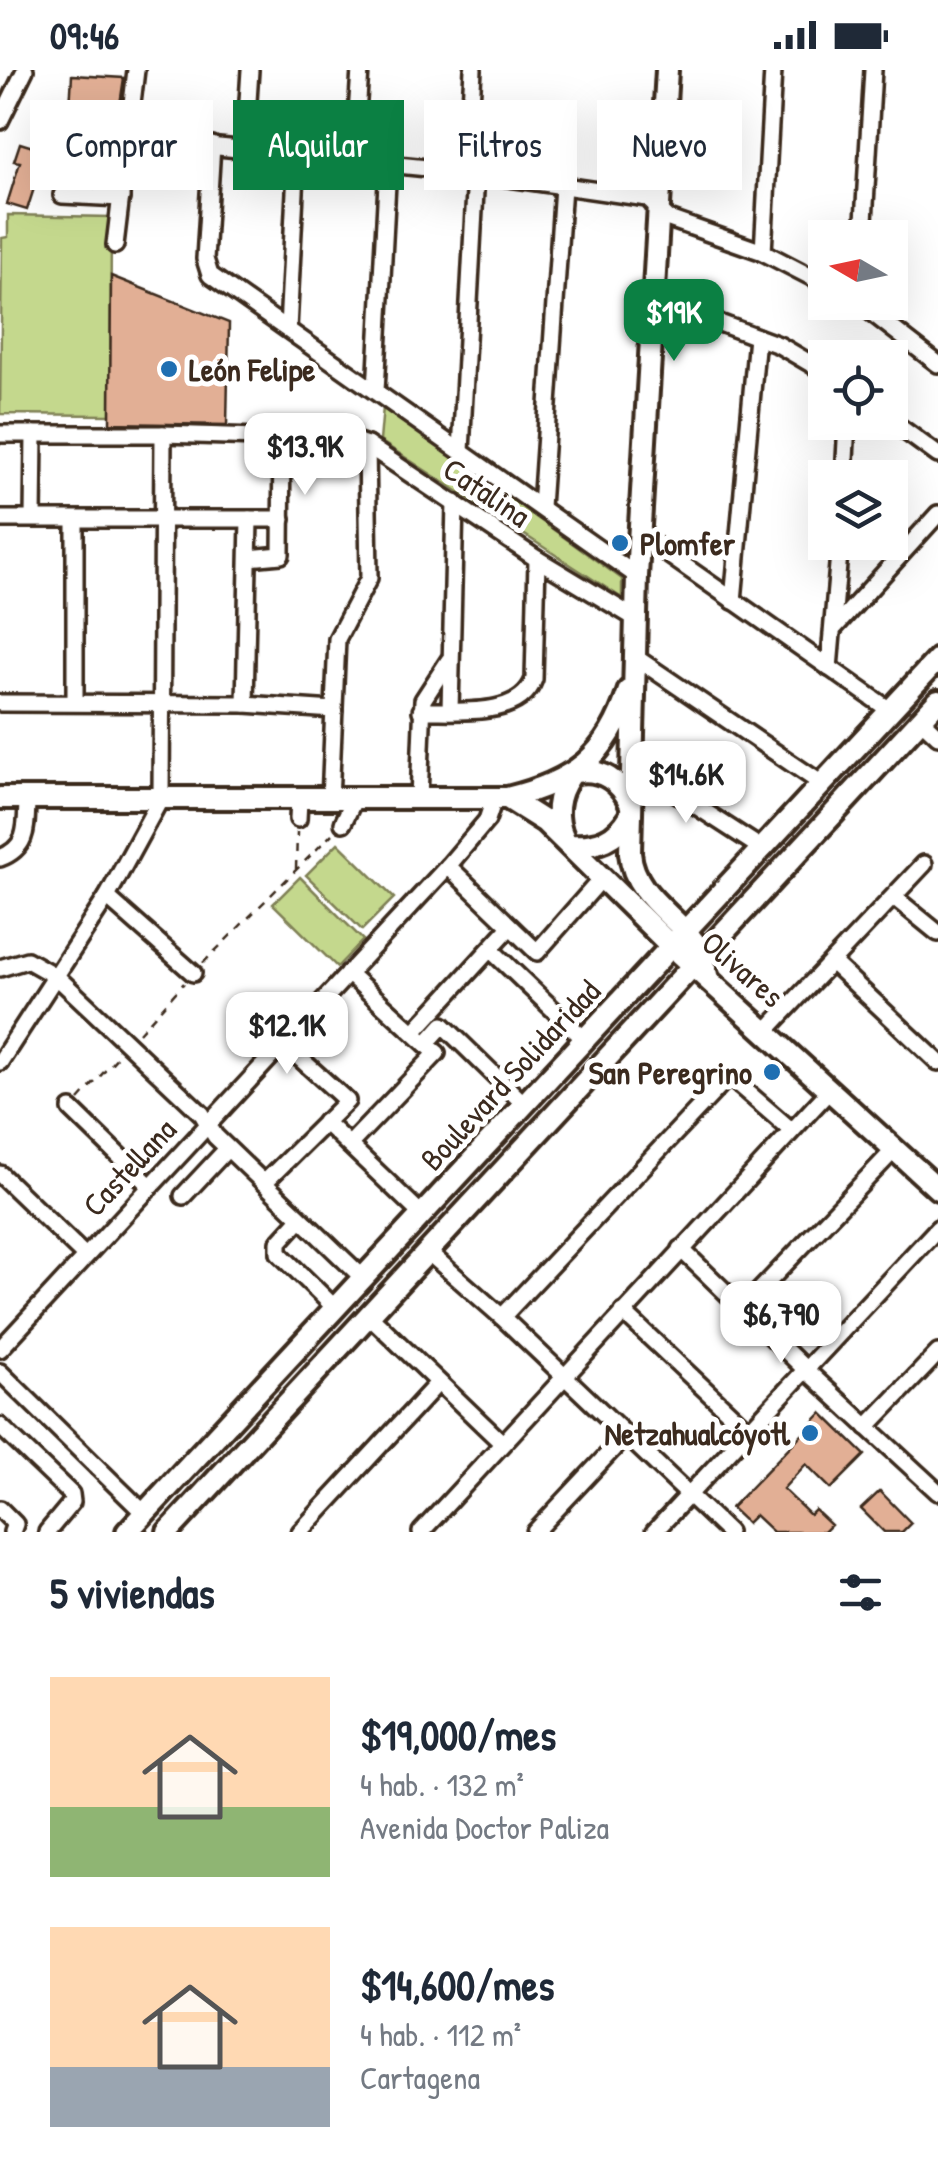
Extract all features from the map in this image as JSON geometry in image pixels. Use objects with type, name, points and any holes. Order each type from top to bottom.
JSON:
[{"type":"main road","points":[[667,70],[637,576],[630,811],[632,867],[678,940]]},
{"type":"main road","name":"Boulevard Solidaridad","points":[[127,1532],[149,1522],[334,1307],[421,1214],[517,1096],[584,1039],[938,659]]},
{"type":"main road","points":[[0,798],[161,798],[298,809],[330,800],[501,799],[573,774],[592,772],[611,778],[620,786],[630,811],[623,829],[609,840],[589,845],[567,842],[558,824],[558,802],[573,774],[597,753],[614,730],[635,663]]},
{"type":"main road","name":"Boulevard Solidaridad","points":[[168,1532],[700,964],[938,701]]},
{"type":"main road","name":"Olivares","points":[[501,799],[534,813],[678,940],[829,1091],[938,1189]]},
{"type":"main road","points":[[653,899],[680,907],[716,898]]},
{"type":"street","points":[[0,121],[25,70]]},
{"type":"street","points":[[132,100],[136,70]]},
{"type":"street","points":[[248,100],[250,70]]},
{"type":"street","points":[[358,100],[360,70]]},
{"type":"street","points":[[472,70],[472,100]]},
{"type":"street","points":[[763,252],[773,70]]},
{"type":"street","points":[[864,220],[873,70]]},
{"type":"street","points":[[577,188],[648,198],[669,219],[763,252],[808,275]]},
{"type":"street","points":[[116,245],[122,190]]},
{"type":"street","points":[[210,190],[206,268],[210,275],[637,576]]},
{"type":"street","points":[[288,330],[295,190]]},
{"type":"street","points":[[376,391],[387,190]]},
{"type":"street","points":[[461,450],[471,190]]},
{"type":"street","points":[[542,507],[563,190]]},
{"type":"street","points":[[62,196],[121,198]]},
{"type":"street","points":[[652,298],[808,360]]},
{"type":"street","points":[[881,320],[938,364]]},
{"type":"street","points":[[734,601],[758,337]]},
{"type":"street","points":[[908,433],[938,455]]},
{"type":"street","name":"Catalina","points":[[0,434],[352,440],[367,445],[537,559],[636,618]]},
{"type":"street","points":[[33,518],[34,434]]},
{"type":"street","points":[[0,1062],[107,897],[161,798],[163,434]]},
{"type":"street","points":[[249,558],[280,555],[282,436]]},
{"type":"street","points":[[330,800],[337,638],[368,578],[367,445]]},
{"type":"street","points":[[450,710],[455,502]]},
{"type":"street","points":[[835,628],[938,514]]},
{"type":"street","points":[[0,519],[282,519]]},
{"type":"street","points":[[245,704],[248,519]]},
{"type":"street","points":[[75,520],[75,702]]},
{"type":"street","points":[[640,534],[891,711]]},
{"type":"street","points":[[422,711],[508,706],[530,689],[534,679],[537,559]]},
{"type":"street","points":[[829,668],[839,560]]},
{"type":"street","points":[[419,798],[425,695],[450,657]]},
{"type":"street","points":[[635,663],[822,784]]},
{"type":"street","points":[[0,703],[245,704],[334,710]]},
{"type":"street","points":[[921,720],[938,736]]},
{"type":"street","points":[[633,765],[764,850]]},
{"type":"street","points":[[0,858],[20,848],[24,840],[27,799]]},
{"type":"street","name":"Castellana","points":[[1,1346],[448,866],[501,799]]},
{"type":"street","points":[[343,823],[354,800]]},
{"type":"street","points":[[767,1030],[924,864]]},
{"type":"street","points":[[448,866],[538,952],[603,877]]},
{"type":"street","points":[[107,897],[193,973]]},
{"type":"street","points":[[895,898],[938,933]]},
{"type":"street","points":[[420,1038],[510,928]]},
{"type":"street","points":[[491,950],[584,1039]]},
{"type":"street","points":[[0,968],[21,961],[34,962],[57,977],[208,1122],[227,1149],[362,1277]]},
{"type":"street","points":[[832,962],[938,1062]]},
{"type":"street","points":[[348,973],[437,1053],[349,1145]]},
{"type":"street","points":[[420,1038],[444,1025],[517,1096]]},
{"type":"street","points":[[264,1183],[347,1101],[282,1042]]},
{"type":"street","points":[[502,1317],[729,1078],[791,1130]]},
{"type":"street","points":[[420,1532],[829,1091]]},
{"type":"street","points":[[71,1108],[149,1185]]},
{"type":"street","points":[[326,1122],[421,1214]]},
{"type":"street","points":[[183,1196],[227,1149]]},
{"type":"street","points":[[743,1308],[895,1149]]},
{"type":"street","points":[[0,1174],[85,1256]]},
{"type":"street","points":[[300,1219],[279,1242],[279,1252],[334,1307]]},
{"type":"street","points":[[654,1532],[938,1228]]},
{"type":"street","points":[[681,1249],[938,1492]]},
{"type":"street","points":[[428,1252],[728,1532]]},
{"type":"street","points":[[622,1312],[750,1431]]},
{"type":"street","points":[[370,1316],[501,1442]]},
{"type":"street","points":[[867,1427],[932,1372],[938,1353]]},
{"type":"street","points":[[0,1372],[149,1522]]},
{"type":"street","points":[[300,1532],[437,1384]]},
{"type":"street","points":[[0,1426],[72,1494],[72,1502],[47,1532]]},
{"type":"street","points":[[535,1532],[625,1436]]},
{"type":"street","points":[[0,1509],[15,1524],[12,1532]]},
{"type":"path","points":[[296,871],[298,809]]},
{"type":"path","points":[[71,1108],[193,973],[343,823]]},
{"type":"green space","points":[[8,215],[111,217],[110,415],[0,414],[2,238],[8,237]]},
{"type":"green space","points":[[383,407],[622,579],[622,598],[380,441]]},
{"type":"green space","points":[[338,843],[394,898],[362,930],[306,875]]},
{"type":"green space","points":[[300,877],[363,940],[337,967],[273,904]]},
{"type":"building","points":[[72,75],[124,78],[121,100],[70,100]]},
{"type":"building","points":[[20,143],[30,146],[30,190],[33,190],[27,210],[7,204],[20,162],[14,161]]},
{"type":"building","name":"León Felipe","points":[[111,276],[229,323],[227,425],[110,423]]},
{"type":"building","points":[[822,1413],[865,1455],[831,1489],[806,1464],[783,1489],[810,1515],[815,1510],[831,1525],[824,1532],[773,1532],[755,1515],[747,1523],[731,1508]]},
{"type":"building","points":[[880,1491],[911,1523],[902,1532],[884,1532],[861,1509]]},
{"type":"place","name":"León Felipe","points":[[169,369]]},
{"type":"place","name":"Plomfer","points":[[620,543]]},
{"type":"place","name":"San Peregrino","points":[[772,1072]]},
{"type":"place","name":"Netzahualcóyotl","points":[[810,1433]]}]
